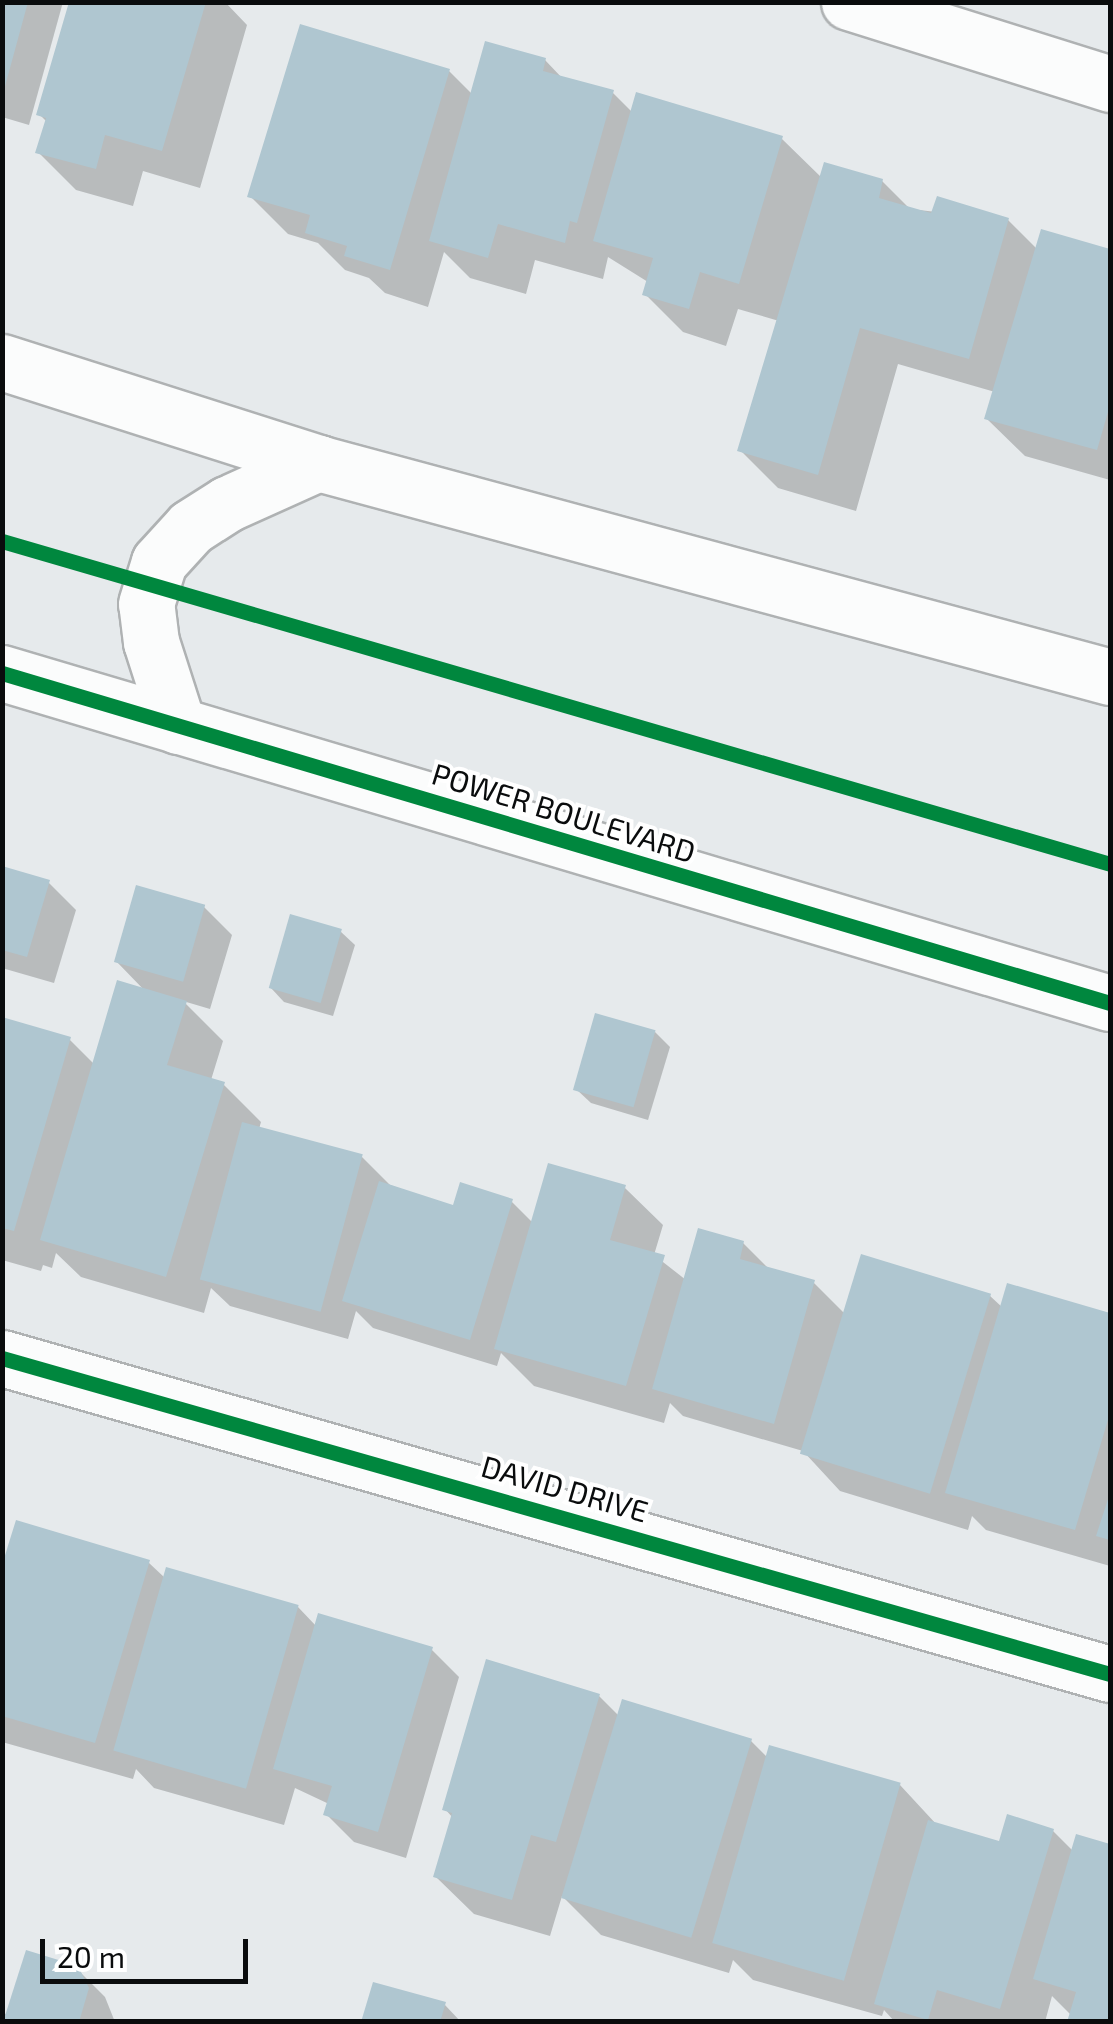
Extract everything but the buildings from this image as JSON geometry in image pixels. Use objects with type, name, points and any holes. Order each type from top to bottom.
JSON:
[{"type":"street","points":[[848,2],[1110,84]]},
{"type":"street","points":[[2,362],[318,463],[1110,678]]},
{"type":"street","points":[[178,726],[150,642],[146,604],[159,562],[191,527],[227,504],[318,463]]},
{"type":"street","name":"POWER BOULEVARD","points":[[2,673],[1110,1003]]},
{"type":"street","name":"DAVID DRIVE","points":[[2,1358],[1110,1674]]},
{"type":"cycle path","points":[[2,541],[1110,864]]},
{"type":"cycle path","points":[[2,673],[1110,1003]]},
{"type":"cycle path","points":[[2,1358],[1110,1674]]}]
